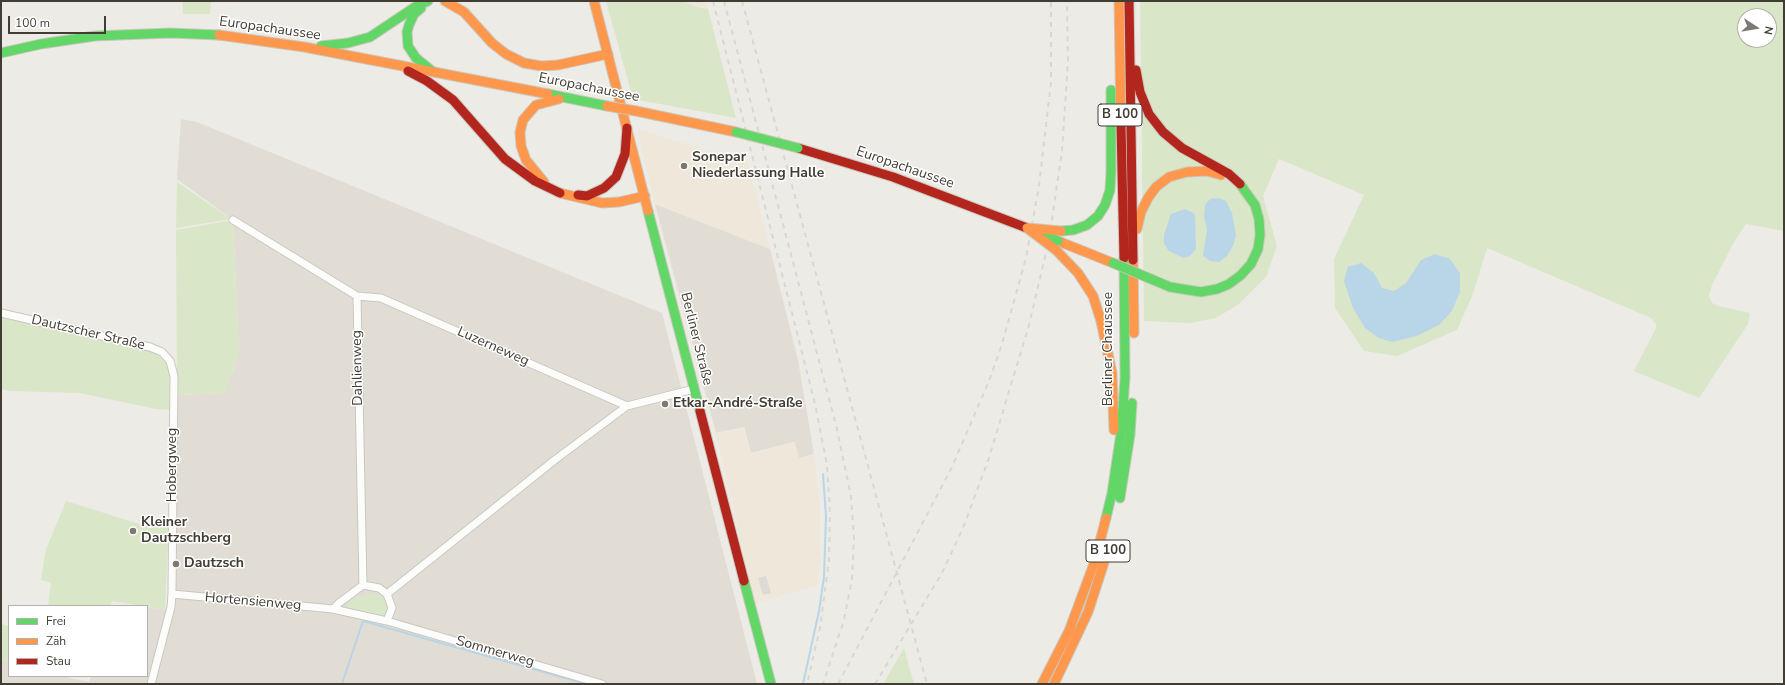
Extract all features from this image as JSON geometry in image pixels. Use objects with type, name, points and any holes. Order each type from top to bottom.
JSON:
[{"type":"main road","points":[[304,47],[348,43],[370,37],[415,7],[429,1]]},
{"type":"main road","points":[[429,1],[414,14],[407,32],[407,40],[408,46],[416,58],[435,73]]},
{"type":"main road","points":[[446,1],[464,12],[492,43],[506,54],[524,63],[541,66],[558,66],[608,54]]},
{"type":"main road","name":"Berliner Straße","points":[[594,1],[770,684]]},
{"type":"main road","name":"Berliner Chaussee","points":[[1117,513],[1126,464],[1131,422],[1134,342],[1128,1]]},
{"type":"main road","points":[[1027,228],[1061,231],[1073,230],[1087,225],[1098,216],[1105,205],[1110,190],[1112,74],[1119,6]]},
{"type":"main road","name":"Berliner Chaussee","points":[[1042,684],[1069,630],[1086,588],[1102,538],[1114,482],[1121,433],[1125,378],[1119,6]]},
{"type":"main road","points":[[1027,228],[1057,245],[1113,264],[1170,287],[1200,292],[1223,286],[1241,275],[1250,264],[1258,249],[1260,235],[1259,219],[1255,205],[1240,184],[1229,174],[1182,148],[1163,132],[1149,114],[1140,92],[1129,26]]},
{"type":"main road","name":"Europachaussee","points":[[1,53],[68,40],[131,34],[163,33],[231,36],[304,47],[636,111],[736,132],[798,148],[893,177],[1027,228]]},
{"type":"main road","points":[[394,65],[441,90],[453,100],[505,159],[535,181],[564,195],[602,203],[619,202],[645,196]]},
{"type":"main road","points":[[547,186],[526,160],[521,146],[520,132],[523,120],[536,105],[550,100],[567,98]]},
{"type":"main road","points":[[564,195],[587,196],[604,188],[610,183],[620,168],[625,154],[627,128]]},
{"type":"main road","points":[[1133,258],[1141,212],[1148,198],[1156,187],[1169,177],[1187,172],[1207,171],[1224,176],[1240,184]]},
{"type":"main road","points":[[1057,245],[1093,296],[1106,340],[1112,373],[1114,482]]},
{"type":"main road","name":"B 100","points":[[1054,684],[1088,612],[1110,541]]},
{"type":"street","points":[[233,220],[357,296]]},
{"type":"street","name":"Luzerneweg","points":[[357,296],[381,298],[627,406]]},
{"type":"street","name":"Dahlienweg","points":[[357,296],[363,585]]},
{"type":"street","name":"Dautzscher Straße","points":[[1,313],[150,347],[162,352],[170,361]]},
{"type":"street","name":"Hobergweg","points":[[151,684],[171,607],[172,594],[174,376],[170,361]]},
{"type":"street","points":[[387,594],[556,459],[627,406],[694,389]]},
{"type":"street","points":[[333,610],[339,603],[363,585],[379,588],[387,594],[392,608],[387,621]]},
{"type":"street","name":"Hortensienweg","points":[[172,594],[333,610],[387,621]]},
{"type":"street","name":"Sommerweg","points":[[387,621],[602,684]]},
{"type":"shaded area","points":[[683,1],[706,1],[708,9],[697,7]]},
{"type":"shaded area","points":[[181,119],[197,122],[662,313],[757,684],[1,684],[1,659],[8,661],[8,677],[66,677],[89,682],[91,677],[148,677],[148,607],[165,610],[171,594],[177,395],[224,393],[239,355],[233,220],[177,179]]},
{"type":"shaded area","points":[[637,129],[748,163],[770,249],[655,204]]},
{"type":"shaded area","points":[[655,204],[770,249],[798,360],[814,454],[799,458],[794,442],[751,453],[744,427],[716,433]]},
{"type":"shaded area","points":[[743,428],[750,454],[795,442],[799,458],[814,454],[820,509],[820,564],[817,585],[755,604],[716,433]]},
{"type":"shaded area","points":[[766,576],[771,593],[763,595],[758,578]]},
{"type":"green space","points":[[183,1],[211,1],[210,14],[183,14]]},
{"type":"green space","points":[[606,1],[683,1],[697,7],[708,9],[736,118],[633,99]]},
{"type":"green space","points":[[1140,1],[1784,1],[1784,231],[1746,224],[1734,242],[1712,285],[1709,296],[1712,303],[1718,306],[1750,313],[1748,324],[1699,398],[1634,371],[1656,328],[1656,324],[1651,318],[1487,248],[1473,294],[1457,330],[1397,356],[1364,351],[1335,308],[1334,259],[1364,195],[1279,159],[1263,196],[1277,246],[1266,277],[1239,304],[1216,318],[1190,323],[1144,321]]},
{"type":"green space","points":[[177,182],[231,219],[176,228]]},
{"type":"green space","points":[[233,220],[239,355],[224,393],[177,395],[176,230]]},
{"type":"green space","points":[[1,317],[146,349],[157,354],[169,369],[171,410],[156,409],[80,393],[10,391],[1,389]]},
{"type":"green space","points":[[66,501],[152,528],[169,520],[165,610],[148,607],[148,605],[136,605],[112,601],[110,605],[48,605],[51,583],[41,580],[46,549]]},
{"type":"green space","points":[[370,594],[380,595],[387,602],[389,608],[384,615],[347,608],[347,604],[354,598]]},
{"type":"green space","points":[[1,624],[8,626],[8,661],[1,659]]},
{"type":"green space","points":[[904,648],[914,684],[883,684]]},
{"type":"water","points":[[1219,198],[1226,201],[1232,213],[1236,235],[1233,246],[1227,256],[1219,262],[1210,261],[1203,256],[1207,230],[1204,216],[1205,205],[1210,199]]},
{"type":"water","points":[[1185,209],[1195,214],[1196,249],[1190,256],[1183,258],[1169,251],[1164,244],[1164,235],[1171,214]]},
{"type":"water","points":[[1435,254],[1450,259],[1460,273],[1460,292],[1452,311],[1439,325],[1417,336],[1392,342],[1379,338],[1365,328],[1353,308],[1344,281],[1348,267],[1361,263],[1374,273],[1382,288],[1394,291],[1406,283],[1421,260]]},
{"type":"waterway","points":[[803,684],[819,611],[824,577],[826,516],[823,474]]},
{"type":"waterway","points":[[342,684],[363,621],[586,684]]},
{"type":"railway","points":[[713,1],[815,404],[827,465],[830,513],[829,560],[820,628],[807,684]]},
{"type":"railway","points":[[724,1],[836,425],[851,496],[854,538],[852,579],[844,620],[823,684]]},
{"type":"railway","points":[[742,1],[927,684]]},
{"type":"railway","points":[[838,684],[952,467],[989,381],[1002,344],[1026,258],[1039,186],[1051,82],[1051,1]]},
{"type":"railway","points":[[875,684],[942,573],[963,528],[988,461],[1029,325],[1049,240],[1062,151],[1068,61],[1067,1]]},
{"type":"traffic: fast","points":[[321,46],[348,43],[370,37],[415,7],[428,1]]},
{"type":"traffic: fast","points":[[421,8],[414,14],[409,25],[407,32],[408,46],[416,58],[432,71]]},
{"type":"traffic: fast","points":[[1,53],[41,44],[95,36],[170,33],[219,35]]},
{"type":"traffic: fast","points":[[1061,231],[1073,230],[1087,225],[1098,216],[1105,205],[1110,190],[1111,172],[1111,90]]},
{"type":"traffic: fast","points":[[548,94],[607,106]]},
{"type":"traffic: fast","points":[[736,132],[798,148]]},
{"type":"traffic: fast","points":[[1151,279],[1170,287],[1201,292],[1217,289],[1229,284],[1241,275],[1251,264],[1258,249],[1260,235],[1259,219],[1255,205],[1240,184]]},
{"type":"traffic: fast","points":[[648,211],[700,411]]},
{"type":"traffic: fast","points":[[1035,231],[1058,241]]},
{"type":"traffic: fast","points":[[1106,518],[1112,493],[1121,433],[1125,378],[1124,258]]},
{"type":"traffic: fast","points":[[1113,263],[1151,279]]},
{"type":"traffic: fast","points":[[1120,498],[1130,435],[1132,403]]},
{"type":"traffic: fast","points":[[744,581],[771,684]]},
{"type":"traffic: slow","points":[[445,1],[464,12],[492,43],[506,54],[524,63],[541,66],[558,65],[608,54]]},
{"type":"traffic: slow","points":[[594,1],[648,211]]},
{"type":"traffic: slow","points":[[1119,1],[1121,125]]},
{"type":"traffic: slow","points":[[219,35],[304,47],[548,94]]},
{"type":"traffic: slow","points":[[544,182],[526,160],[521,146],[520,132],[523,120],[536,105],[559,99]]},
{"type":"traffic: slow","points":[[607,106],[636,111]]},
{"type":"traffic: slow","points":[[636,111],[736,132]]},
{"type":"traffic: slow","points":[[1137,229],[1141,212],[1148,198],[1156,187],[1169,177],[1187,172],[1207,171],[1221,175]]},
{"type":"traffic: slow","points":[[560,193],[602,203],[619,202],[645,196]]},
{"type":"traffic: slow","points":[[1027,228],[1056,250]]},
{"type":"traffic: slow","points":[[1027,228],[1061,231]]},
{"type":"traffic: slow","points":[[1058,241],[1113,263]]},
{"type":"traffic: slow","points":[[1056,250],[1078,273],[1093,296],[1101,321],[1112,373],[1114,430]]},
{"type":"traffic: slow","points":[[1133,260],[1134,333]]},
{"type":"traffic: slow","points":[[1042,684],[1069,631],[1095,561],[1106,518]]},
{"type":"traffic: slow","points":[[1054,684],[1088,612],[1108,550]]},
{"type":"traffic: jam","points":[[1129,1],[1133,260]]},
{"type":"traffic: jam","points":[[1136,70],[1140,92],[1149,114],[1163,132],[1182,148],[1229,174],[1240,184]]},
{"type":"traffic: jam","points":[[408,71],[427,81],[453,100],[505,159],[535,181],[560,193]]},
{"type":"traffic: jam","points":[[1121,125],[1124,258]]},
{"type":"traffic: jam","points":[[578,195],[587,196],[604,188],[616,177],[625,154],[627,128]]},
{"type":"traffic: jam","points":[[798,148],[893,177],[1027,228]]},
{"type":"traffic: jam","points":[[700,411],[744,581]]},
{"type":"place","name":"Sonepar Niederlassung Halle","points":[[684,166]]},
{"type":"place","name":"Etkar-André-Straße","points":[[665,404]]},
{"type":"place","name":"Kleiner Dautzschberg","points":[[133,531]]},
{"type":"place","name":"Dautzsch","points":[[176,564]]}]
